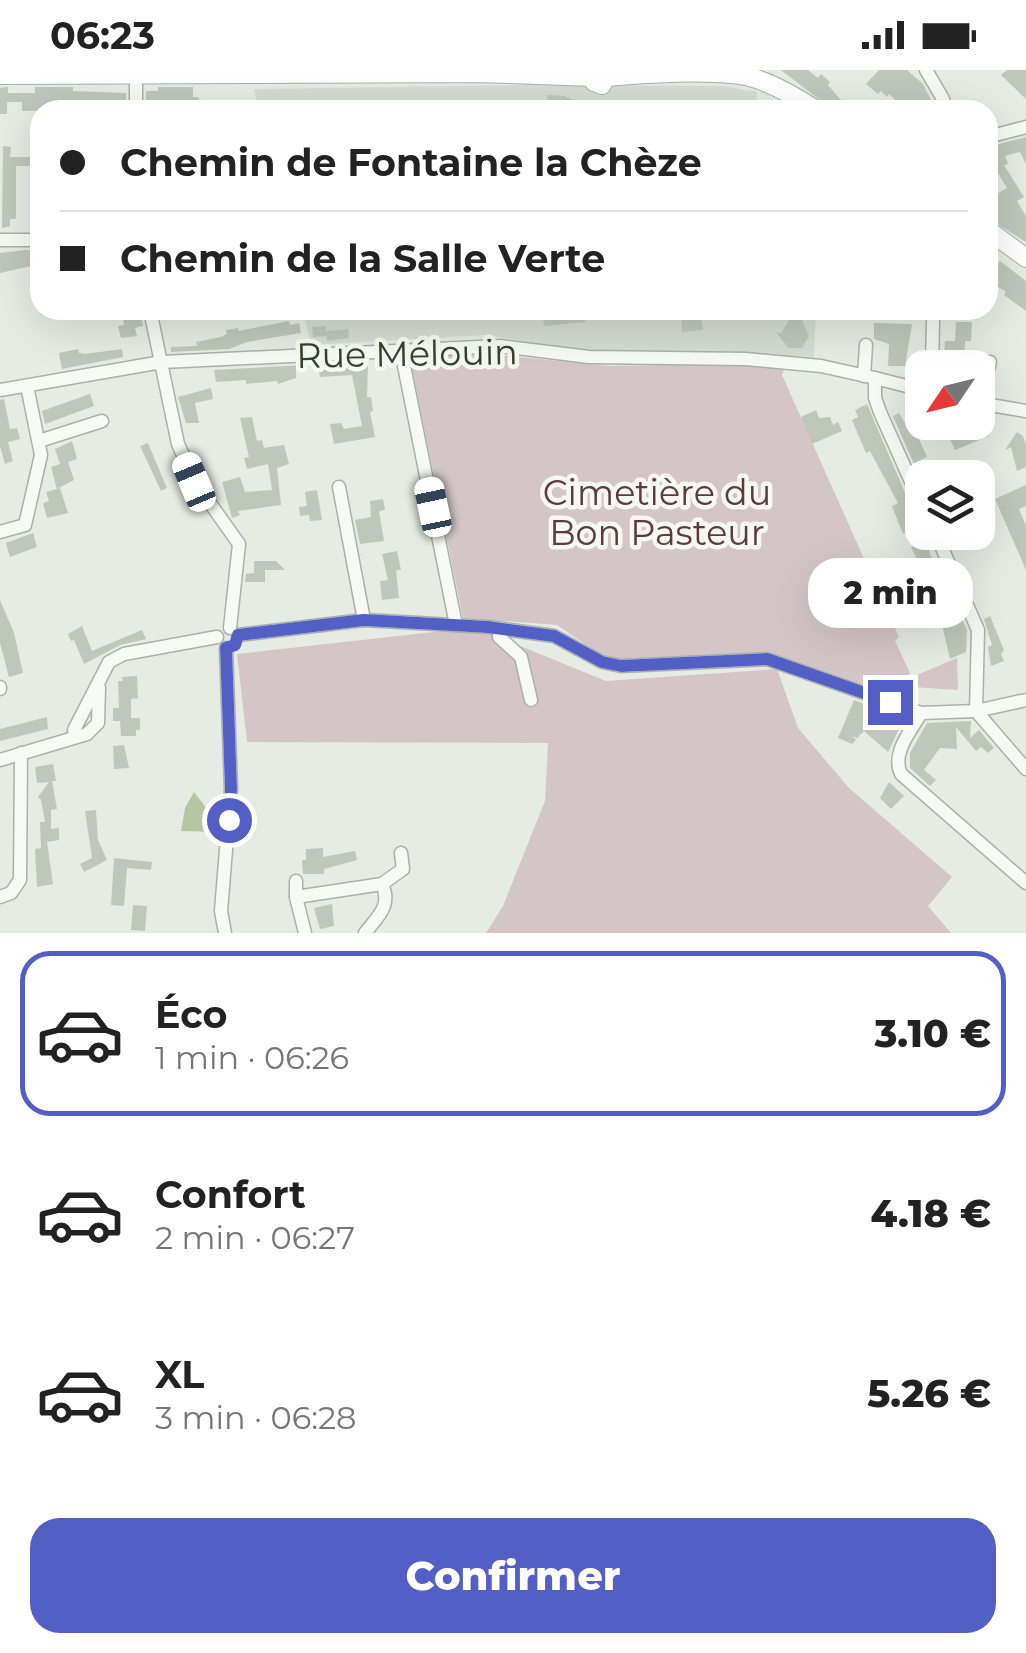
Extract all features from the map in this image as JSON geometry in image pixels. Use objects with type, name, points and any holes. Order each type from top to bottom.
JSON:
[{"type":"main road","points":[[0,75],[264,72],[600,77],[745,72],[799,100]]},
{"type":"main road","points":[[998,237],[1026,258]]},
{"type":"street","points":[[926,70],[943,100]]},
{"type":"street","points":[[136,75],[136,100]]},
{"type":"street","points":[[998,134],[1026,127]]},
{"type":"street","points":[[0,240],[30,240]]},
{"type":"street","points":[[152,320],[178,444],[194,482],[239,544],[234,631]]},
{"type":"street","points":[[932,350],[933,320]]},
{"type":"street","points":[[866,345],[875,398],[905,468]]},
{"type":"street","name":"Rue Mélouin","points":[[0,390],[162,362],[500,346],[588,357],[746,359],[821,366],[905,386]]},
{"type":"street","points":[[402,351],[456,624]]},
{"type":"street","points":[[0,532],[25,524],[41,455],[26,386]]},
{"type":"street","points":[[995,406],[1024,411]]},
{"type":"street","points":[[39,441],[102,421]]},
{"type":"street","points":[[340,487],[364,620]]},
{"type":"street","points":[[943,550],[978,630],[976,711],[1026,769]]},
{"type":"street","points":[[225,933],[222,911],[231,789],[221,630],[364,620],[456,624],[554,636],[602,662],[621,666],[767,659],[921,713],[976,711],[1026,700]]},
{"type":"street","points":[[500,629],[500,637],[520,657],[532,700]]},
{"type":"street","points":[[0,760],[86,734],[98,723],[100,679],[109,662],[124,654],[222,643]]},
{"type":"street","points":[[921,713],[898,754],[897,766],[1026,883]]},
{"type":"street","points":[[0,897],[11,893],[20,880],[20,753]]},
{"type":"street","points":[[296,897],[382,884],[403,869],[401,853]]},
{"type":"street","points":[[296,881],[305,933]]},
{"type":"street","points":[[365,933],[386,906],[388,895],[382,884]]},
{"type":"shaded area","points":[[723,86],[757,92],[757,100],[257,100],[254,89]]},
{"type":"shaded area","points":[[305,320],[816,320],[814,357],[569,349],[486,335],[311,345]]},
{"type":"shaded area","points":[[194,792],[213,817],[214,832],[181,831],[185,808]]},
{"type":"green space","name":"Cimetière du Bon Pasteur","points":[[413,353],[479,353],[610,366],[748,364],[784,370],[782,375],[899,637],[895,641],[910,673],[888,696],[769,654],[619,662],[607,659],[557,625],[463,618],[412,369]]},
{"type":"green space","points":[[452,630],[493,635],[606,681],[777,669],[798,728],[849,788],[952,877],[928,906],[951,933],[486,933],[503,906],[545,801],[548,743],[247,742],[237,654]]},
{"type":"green space","points":[[957,658],[958,690],[913,687],[917,675]]},
{"type":"building","points":[[781,70],[808,70],[818,78],[821,74],[841,100],[820,100]]},
{"type":"building","points":[[879,70],[907,70],[923,84],[931,100],[895,100],[881,91],[878,94],[866,84]]},
{"type":"building","points":[[1007,70],[1026,70],[1026,99],[1001,75]]},
{"type":"building","points":[[8,87],[8,93],[35,93],[35,87],[73,87],[73,91],[126,93],[126,100],[30,100],[30,111],[22,111],[22,102],[7,102],[7,114],[0,114],[0,88]]},
{"type":"building","points":[[158,87],[193,87],[193,97],[199,100],[146,100],[146,91],[158,91]]},
{"type":"building","points":[[547,95],[573,100],[547,100]]},
{"type":"building","points":[[1026,137],[1026,164],[1020,152],[1005,156],[1008,164],[1004,165],[1024,197],[1017,201],[1026,216],[1026,242],[998,224],[998,193],[1007,188],[998,173],[998,144]]},
{"type":"building","points":[[3,146],[11,147],[10,157],[30,157],[30,166],[16,166],[16,219],[10,219],[10,226],[2,228]]},
{"type":"building","points":[[30,250],[30,266],[0,273],[0,253]]},
{"type":"building","points":[[1000,261],[1026,281],[1026,311],[998,287]]},
{"type":"building","points":[[123,320],[142,320],[143,326],[135,328],[137,336],[121,338],[118,326],[124,325]]},
{"type":"building","points":[[543,320],[585,320],[585,322],[544,326]]},
{"type":"building","points":[[681,320],[702,320],[703,330],[682,332]]},
{"type":"building","points":[[803,320],[809,336],[802,348],[788,348],[776,332],[781,333],[789,321]]},
{"type":"building","points":[[289,321],[290,325],[299,323],[301,333],[229,349],[171,352],[171,347],[197,346],[196,342],[221,337],[227,334],[226,330]]},
{"type":"building","points":[[956,322],[972,322],[971,341],[965,341],[965,350],[944,350],[945,341],[955,341]]},
{"type":"building","points":[[874,323],[912,324],[905,366],[888,366],[889,344],[874,339]]},
{"type":"building","points":[[326,326],[326,331],[348,329],[349,338],[327,341],[326,333],[313,337],[312,327]]},
{"type":"building","points":[[78,349],[85,354],[122,349],[123,357],[62,369],[59,353]]},
{"type":"building","points":[[362,363],[362,367],[368,366],[367,397],[371,397],[375,437],[334,444],[330,424],[341,423],[344,429],[362,426],[352,375],[320,377],[318,368]]},
{"type":"building","points":[[307,365],[307,369],[296,370],[296,378],[278,384],[216,382],[214,370]]},
{"type":"building","points":[[211,388],[213,399],[195,403],[199,423],[186,423],[178,397]]},
{"type":"building","points":[[90,394],[94,406],[45,424],[42,411]]},
{"type":"building","points":[[4,399],[10,429],[17,428],[20,439],[8,442],[13,461],[5,464],[0,446],[0,400]]},
{"type":"building","points":[[867,404],[905,493],[905,533],[892,506],[898,503],[870,451],[866,453],[852,420],[858,417],[855,410]]},
{"type":"building","points":[[816,410],[819,418],[830,417],[833,425],[838,422],[842,431],[812,444],[801,417]]},
{"type":"building","points":[[899,413],[905,423],[905,440],[919,440],[927,457],[912,460],[893,416]]},
{"type":"building","points":[[252,417],[257,441],[262,440],[264,448],[284,445],[289,464],[277,468],[281,505],[238,511],[240,515],[232,518],[222,482],[240,477],[245,492],[272,490],[268,464],[247,469],[244,458],[249,457],[240,418]]},
{"type":"building","points":[[1017,432],[1026,445],[1026,467],[1017,471],[1011,447],[1005,450]]},
{"type":"building","points":[[950,440],[979,440],[955,450]]},
{"type":"building","points":[[72,441],[77,459],[68,462],[74,480],[57,489],[51,467],[60,464],[55,449]]},
{"type":"building","points":[[148,443],[167,488],[161,491],[140,446]]},
{"type":"building","points":[[1026,485],[1026,506],[1019,509],[1026,526],[1026,570],[995,499]]},
{"type":"building","points":[[60,488],[68,513],[47,518],[43,503],[49,501],[46,492]]},
{"type":"building","points":[[317,490],[322,520],[310,521],[309,515],[300,516],[299,507],[307,506],[305,492]]},
{"type":"building","points":[[383,499],[385,510],[379,511],[384,541],[360,544],[355,520],[371,517],[370,501]]},
{"type":"building","points":[[33,533],[37,547],[10,557],[6,543]]},
{"type":"building","points":[[912,550],[929,550],[967,630],[966,652],[950,659],[931,599],[930,592],[934,590],[930,578],[921,558],[917,560]]},
{"type":"building","points":[[397,551],[401,570],[396,570],[399,598],[382,600],[380,581],[388,580],[382,554]]},
{"type":"building","points":[[254,561],[276,561],[285,570],[265,570],[265,582],[245,582],[246,574],[254,573]]},
{"type":"building","points":[[0,600],[14,633],[23,673],[9,677],[0,643]]},
{"type":"building","points":[[990,616],[1004,650],[1004,661],[991,666],[988,647],[992,645],[984,619]]},
{"type":"building","points":[[82,626],[92,651],[142,630],[146,639],[120,645],[84,664],[68,634]]},
{"type":"building","points":[[137,676],[138,698],[131,699],[131,718],[140,718],[140,730],[136,730],[136,736],[121,736],[120,721],[113,721],[113,708],[119,708],[118,681]]},
{"type":"building","points":[[854,700],[902,723],[888,752],[864,731],[857,738],[853,736],[856,740],[852,744],[838,738]]},
{"type":"building","points":[[47,717],[48,729],[0,741],[0,729]]},
{"type":"building","points":[[971,721],[970,738],[979,730],[994,748],[988,753],[981,747],[976,751],[956,727],[957,749],[940,748],[924,770],[936,780],[930,786],[910,768],[910,753],[927,723]]},
{"type":"building","points":[[124,745],[129,768],[114,769],[113,746]]},
{"type":"building","points":[[53,764],[57,809],[51,810],[51,829],[59,828],[59,840],[47,842],[53,884],[37,887],[35,849],[41,848],[40,822],[45,822],[38,797],[49,782],[37,783],[35,767]]},
{"type":"building","points":[[889,782],[904,796],[891,809],[880,798]]},
{"type":"building","points":[[96,810],[98,840],[107,860],[84,872],[80,864],[92,858],[85,811]]},
{"type":"building","points":[[323,848],[323,857],[355,851],[357,860],[324,869],[324,874],[303,874],[306,849]]},
{"type":"building","points":[[114,858],[152,862],[151,870],[127,868],[124,906],[111,905]]},
{"type":"building","points":[[332,904],[334,926],[320,929],[314,908]]},
{"type":"building","points":[[133,905],[147,906],[145,931],[131,930]]},
{"type":"route","points":[[229,820],[226,648],[235,645],[238,635],[364,620],[488,627],[554,636],[602,662],[621,666],[767,659],[890,702]]}]
